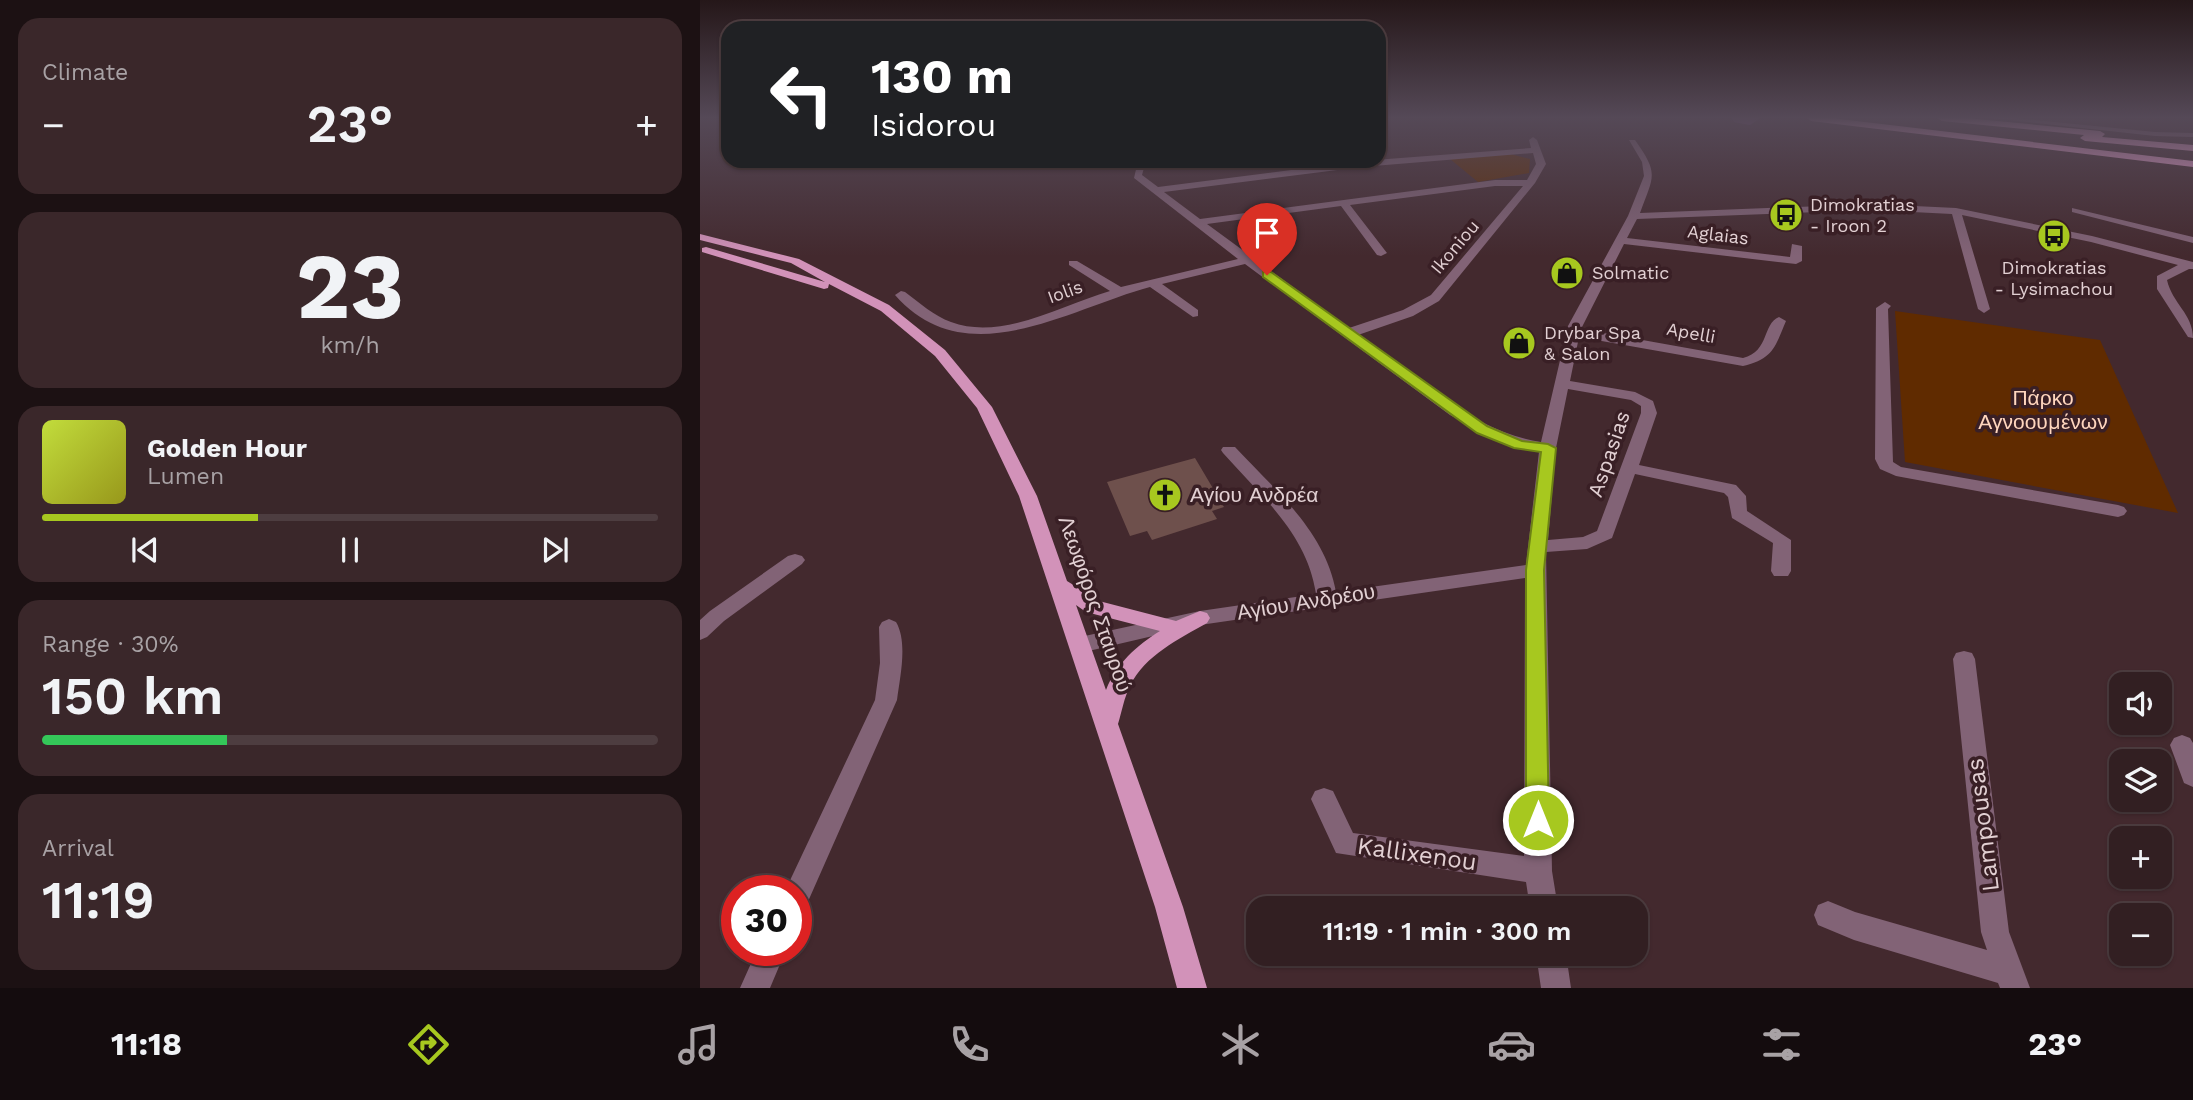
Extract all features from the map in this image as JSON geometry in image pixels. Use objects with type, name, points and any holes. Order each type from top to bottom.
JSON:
[{"type":"main road","name":"Λεωφόρος Σταυρού","points":[[700,237],[795,261],[884,308],[940,354],[985,407],[1028,496],[1169,907],[1192,988]]},
{"type":"main road","name":"Λεωφόρος Σταυρού","points":[[700,249],[858,295]]},
{"type":"main road","points":[[1059,585],[1093,607],[1168,625]]},
{"type":"main road","points":[[1106,723],[1112,696],[1130,665],[1146,649],[1200,618]]},
{"type":"street","name":"Ikoniou","points":[[1349,333],[1408,313],[1435,298],[1530,183],[1541,164]]},
{"type":"street","points":[[1542,896],[1538,871],[1536,558],[1548,448],[1573,332],[1633,216],[1649,176],[1646,164]]},
{"type":"street","points":[[1140,168],[1137,176],[1247,260],[1482,429],[1519,445],[1548,448]]},
{"type":"street","name":"Ikoniou","points":[[1158,190],[1330,168]]},
{"type":"street","points":[[1199,222],[1495,183],[1530,183]]},
{"type":"street","points":[[1343,202],[1381,253]]},
{"type":"street","points":[[1633,216],[1873,207],[1956,211],[2092,239],[2190,266]]},
{"type":"street","points":[[2076,210],[2193,240]]},
{"type":"street","points":[[1956,211],[1984,309]]},
{"type":"street","points":[[2092,239],[2122,222]]},
{"type":"street","name":"Aglaias","points":[[1620,240],[1796,261],[1797,246]]},
{"type":"street","name":"Iolis","points":[[901,295],[937,322],[957,329],[1006,327],[1048,317],[1119,291],[1247,260]]},
{"type":"street","points":[[1073,263],[1119,291]]},
{"type":"street","points":[[2190,266],[2161,279],[2162,289],[2193,334]]},
{"type":"street","points":[[1153,283],[1193,313]]},
{"type":"street","points":[[1885,306],[1882,308],[1882,322],[1883,459],[1886,465],[1896,471],[2118,511]]},
{"type":"street","name":"Apelli","points":[[1573,332],[1743,362],[1757,360],[1764,355],[1779,321]]},
{"type":"street","name":"Aspasias","points":[[1536,558],[1587,543],[1605,534],[1649,412],[1648,404],[1635,396],[1562,384]]},
{"type":"street","points":[[1229,450],[1306,534],[1323,573],[1327,598]]},
{"type":"street","points":[[1629,468],[1730,489],[1737,496],[1738,514],[1782,540],[1781,571]]},
{"type":"street","name":"Αγίου Ανδρέου","points":[[1080,645],[1200,618],[1327,598],[1536,558]]},
{"type":"street","points":[[700,632],[795,560]]},
{"type":"street","points":[[806,875],[886,699],[891,663],[889,627]]},
{"type":"street","name":"Lampousas","points":[[1964,659],[1995,932],[2012,980]]},
{"type":"street","points":[[2182,745],[2193,776]]},
{"type":"street","name":"Kallixenou","points":[[1324,799],[1345,844],[1538,871]]},
{"type":"street","points":[[1828,915],[2012,980]]},
{"type":"street","points":[[755,988],[765,966]]},
{"type":"street","points":[[1553,966],[1556,988]]},
{"type":"green space","points":[[1456,164],[1530,164],[1529,173],[1478,182]]},
{"type":"green space","name":"Πάρκο Αγνοουμένων","points":[[1895,311],[2100,340],[2178,513],[1905,462]]},
{"type":"building","name":"Αγίου Ανδρέα","points":[[1195,458],[1224,507],[1212,511],[1217,519],[1152,540],[1147,531],[1130,536],[1107,482]]},
{"type":"place","name":"Dimokratias - Iroon 2","points":[[1786,215]]},
{"type":"place","name":"Dimokratias - Lysimachou","points":[[2054,236]]},
{"type":"place","name":"Solmatic","points":[[1567,273]]},
{"type":"place","name":"Drybar Spa & Salon","points":[[1519,343]]},
{"type":"place","name":"Αγίου Ανδρέα","points":[[1165,495]]},
{"type":"route","points":[[1267,275],[1482,429],[1519,445],[1548,448],[1535,570],[1538,820]]}]
